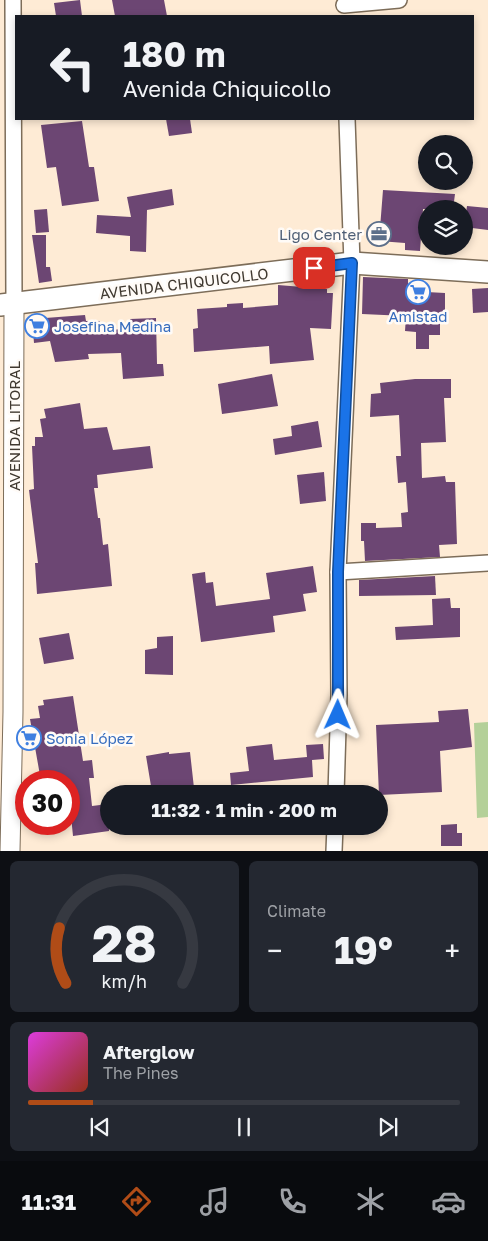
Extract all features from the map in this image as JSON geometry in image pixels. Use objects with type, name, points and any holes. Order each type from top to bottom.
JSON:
[{"type":"main road","name":"AVENIDA CHIQUICOLLO","points":[[7,304],[352,263],[488,272]]},
{"type":"street","name":"AVENIDA LITORAL","points":[[10,851],[13,712],[7,304],[13,0]]},
{"type":"street","points":[[344,7],[398,0]]},
{"type":"street","points":[[336,785],[339,695],[338,572],[352,263],[347,120]]},
{"type":"street","points":[[338,572],[488,563]]},
{"type":"street","points":[[334,851],[335,835]]},
{"type":"green space","points":[[488,722],[488,817],[477,818],[474,723]]},
{"type":"building","points":[[80,0],[82,15],[56,15],[54,3]]},
{"type":"building","points":[[112,0],[164,0],[167,15],[115,15]]},
{"type":"building","points":[[166,120],[190,120],[192,133],[169,136]]},
{"type":"building","points":[[82,121],[89,167],[94,167],[99,201],[62,206],[56,167],[47,168],[41,125]]},
{"type":"building","points":[[172,189],[174,205],[147,210],[146,252],[130,251],[130,236],[96,233],[97,215],[131,217],[127,197]]},
{"type":"building","points":[[383,190],[455,194],[454,200],[418,200],[418,251],[405,250],[405,243],[379,241]]},
{"type":"building","points":[[473,207],[488,208],[488,230],[473,228]]},
{"type":"building","points":[[47,209],[49,232],[36,233],[34,210]]},
{"type":"building","points":[[32,235],[46,235],[46,267],[50,267],[52,281],[39,283]]},
{"type":"building","points":[[363,277],[408,279],[408,291],[445,293],[445,317],[440,317],[440,335],[429,335],[429,349],[416,349],[416,332],[405,331],[406,316],[362,314]]},
{"type":"building","points":[[278,285],[327,289],[327,293],[333,293],[331,329],[310,328],[314,360],[270,364],[269,346],[194,352],[193,329],[198,328],[197,309],[227,307],[227,304],[243,303],[243,308],[278,305]]},
{"type":"building","points":[[488,288],[488,312],[473,313],[472,289]]},
{"type":"building","points":[[85,315],[86,321],[100,321],[100,330],[130,329],[130,319],[156,318],[157,364],[163,364],[164,376],[123,379],[121,353],[88,354],[89,359],[55,362],[50,341],[34,343],[32,319]]},
{"type":"building","points":[[272,374],[278,406],[222,414],[218,384]]},
{"type":"building","points":[[415,379],[451,379],[451,398],[444,398],[446,442],[421,443],[422,478],[445,476],[446,482],[455,482],[457,544],[439,545],[440,557],[365,561],[364,541],[361,541],[361,523],[376,523],[376,528],[402,527],[401,513],[408,512],[406,482],[398,483],[396,456],[401,456],[399,415],[370,417],[371,394],[381,393],[380,383]]},
{"type":"building","points":[[80,403],[84,429],[107,427],[113,450],[150,446],[153,468],[97,475],[98,488],[94,488],[98,518],[100,518],[103,545],[108,544],[112,586],[37,594],[35,563],[38,563],[29,490],[34,489],[32,446],[35,446],[35,437],[43,437],[40,419],[46,418],[44,409]]},
{"type":"building","points":[[318,421],[322,447],[275,455],[273,439],[292,436],[291,426]]},
{"type":"building","points":[[324,472],[326,501],[300,504],[297,475]]},
{"type":"building","points":[[313,566],[317,592],[303,594],[306,611],[273,616],[275,632],[201,642],[192,574],[205,572],[206,583],[213,582],[216,606],[270,599],[266,573]]},
{"type":"building","points":[[435,576],[436,595],[359,596],[359,580]]},
{"type":"building","points":[[450,598],[451,608],[460,608],[460,637],[396,640],[395,627],[433,625],[432,599]]},
{"type":"building","points":[[69,633],[74,659],[44,664],[39,638]]},
{"type":"building","points":[[173,636],[173,675],[145,674],[145,650],[157,648],[157,637]]},
{"type":"building","points":[[73,696],[83,761],[92,760],[94,778],[89,778],[92,806],[100,805],[100,832],[73,836],[80,835],[80,770],[39,770],[30,719],[40,718],[38,706],[44,705],[43,700]]},
{"type":"building","points":[[468,709],[472,747],[440,751],[442,792],[388,795],[388,785],[379,785],[376,725],[439,722],[438,711]]},
{"type":"building","points":[[272,744],[274,760],[307,757],[306,745],[323,744],[324,759],[312,760],[313,777],[231,785],[230,773],[249,771],[246,747]]},
{"type":"building","points":[[169,752],[169,754],[190,752],[194,785],[151,785],[146,756]]},
{"type":"building","points":[[457,824],[457,833],[462,833],[462,846],[441,846],[441,825]]},
{"type":"place","name":"Ligo Center","points":[[379,234]]},
{"type":"place","name":"Amistad","points":[[418,292]]},
{"type":"place","name":"Josefina Medina","points":[[37,326]]},
{"type":"place","name":"Sonia López","points":[[29,738]]},
{"type":"route","points":[[314,268],[352,263],[338,572],[338,715]]}]
